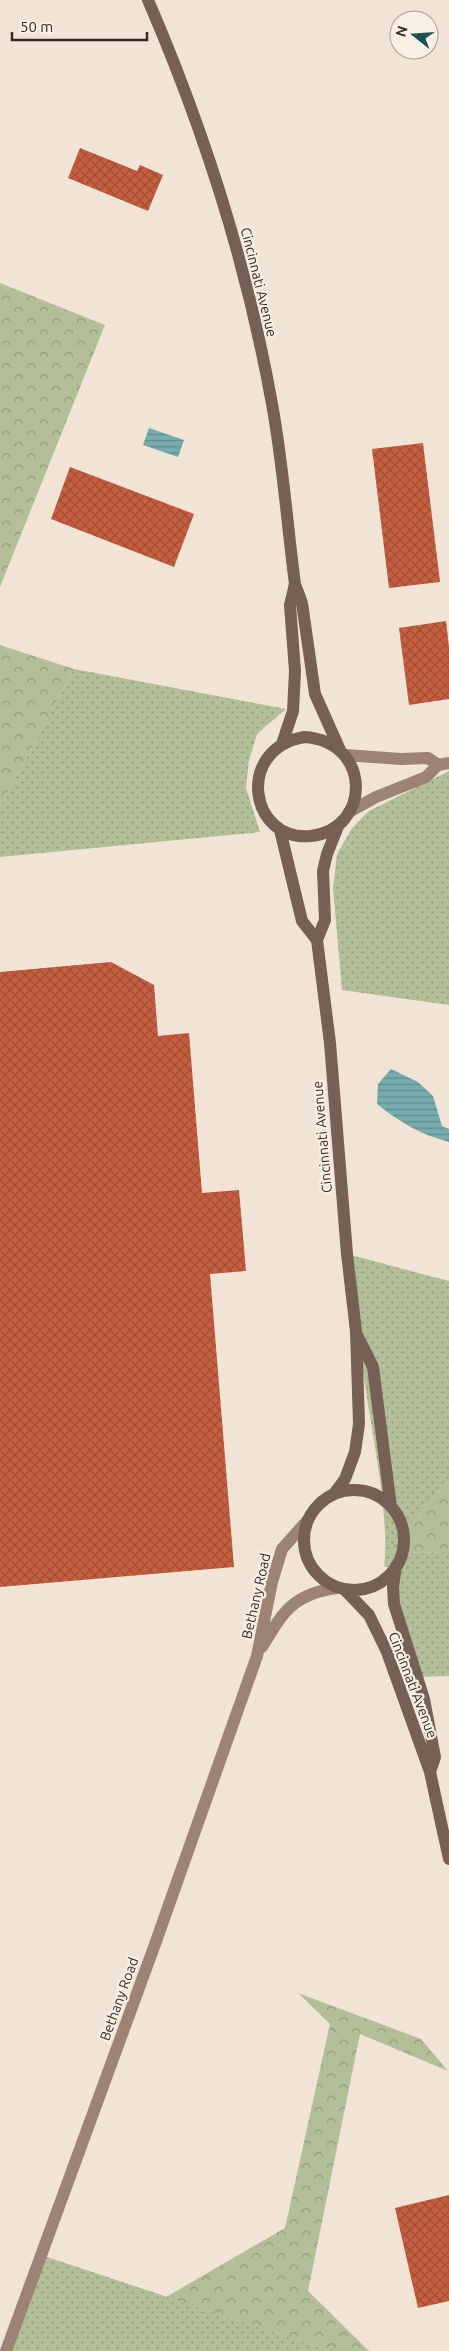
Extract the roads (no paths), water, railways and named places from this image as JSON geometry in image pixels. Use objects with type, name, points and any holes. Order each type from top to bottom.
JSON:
[{"type":"main road","name":"Cincinnati Avenue","points":[[148,0],[176,66],[204,142],[250,299],[272,405],[295,584],[302,604],[315,694],[342,752]]},
{"type":"main road","name":"Cincinnati Avenue","points":[[282,744],[293,712],[295,671],[290,605],[295,584]]},
{"type":"main road","points":[[317,940],[302,921],[280,830],[267,817],[262,807],[258,783],[265,761],[282,744],[292,739],[316,738],[328,742],[342,752],[356,778],[356,790],[349,812]]},
{"type":"main road","points":[[342,752],[401,759],[428,758],[444,764]]},
{"type":"main road","points":[[280,830],[310,836],[322,834],[339,824],[349,812],[376,797],[426,777],[444,764]]},
{"type":"main road","name":"Cincinnati Avenue","points":[[333,1495],[345,1479],[355,1452],[359,1424],[356,1331],[347,1254],[330,1043],[317,940],[325,920],[324,871],[327,854],[339,824]]},
{"type":"main road","name":"Cincinnati Avenue","points":[[356,1331],[373,1367],[391,1507]]},
{"type":"main road","points":[[346,1491],[363,1491],[379,1497],[391,1507],[401,1524],[404,1541],[401,1556],[382,1582],[368,1589],[340,1589],[323,1580],[312,1569],[305,1554],[304,1538],[307,1522],[316,1507],[333,1495],[346,1491]]},
{"type":"main road","name":"Bethany Road","points":[[6,2351],[151,1956],[257,1656],[272,1582],[282,1549],[307,1522]]},
{"type":"main road","name":"Cincinnati Avenue","points":[[396,1565],[393,1587],[394,1604],[424,1699],[435,1757],[430,1772]]},
{"type":"main road","name":"Cincinnati Avenue","points":[[340,1589],[369,1615],[387,1652],[430,1772],[449,1859]]},
{"type":"main road","name":"Bethany Road","points":[[257,1656],[278,1620],[294,1603],[315,1591],[340,1589]]},
{"type":"water","points":[[149,428],[184,440],[178,457],[143,445]]},
{"type":"water","points":[[391,1069],[418,1082],[433,1096],[442,1126],[449,1129],[449,1142],[429,1136],[411,1127],[377,1104],[378,1084]]}]
